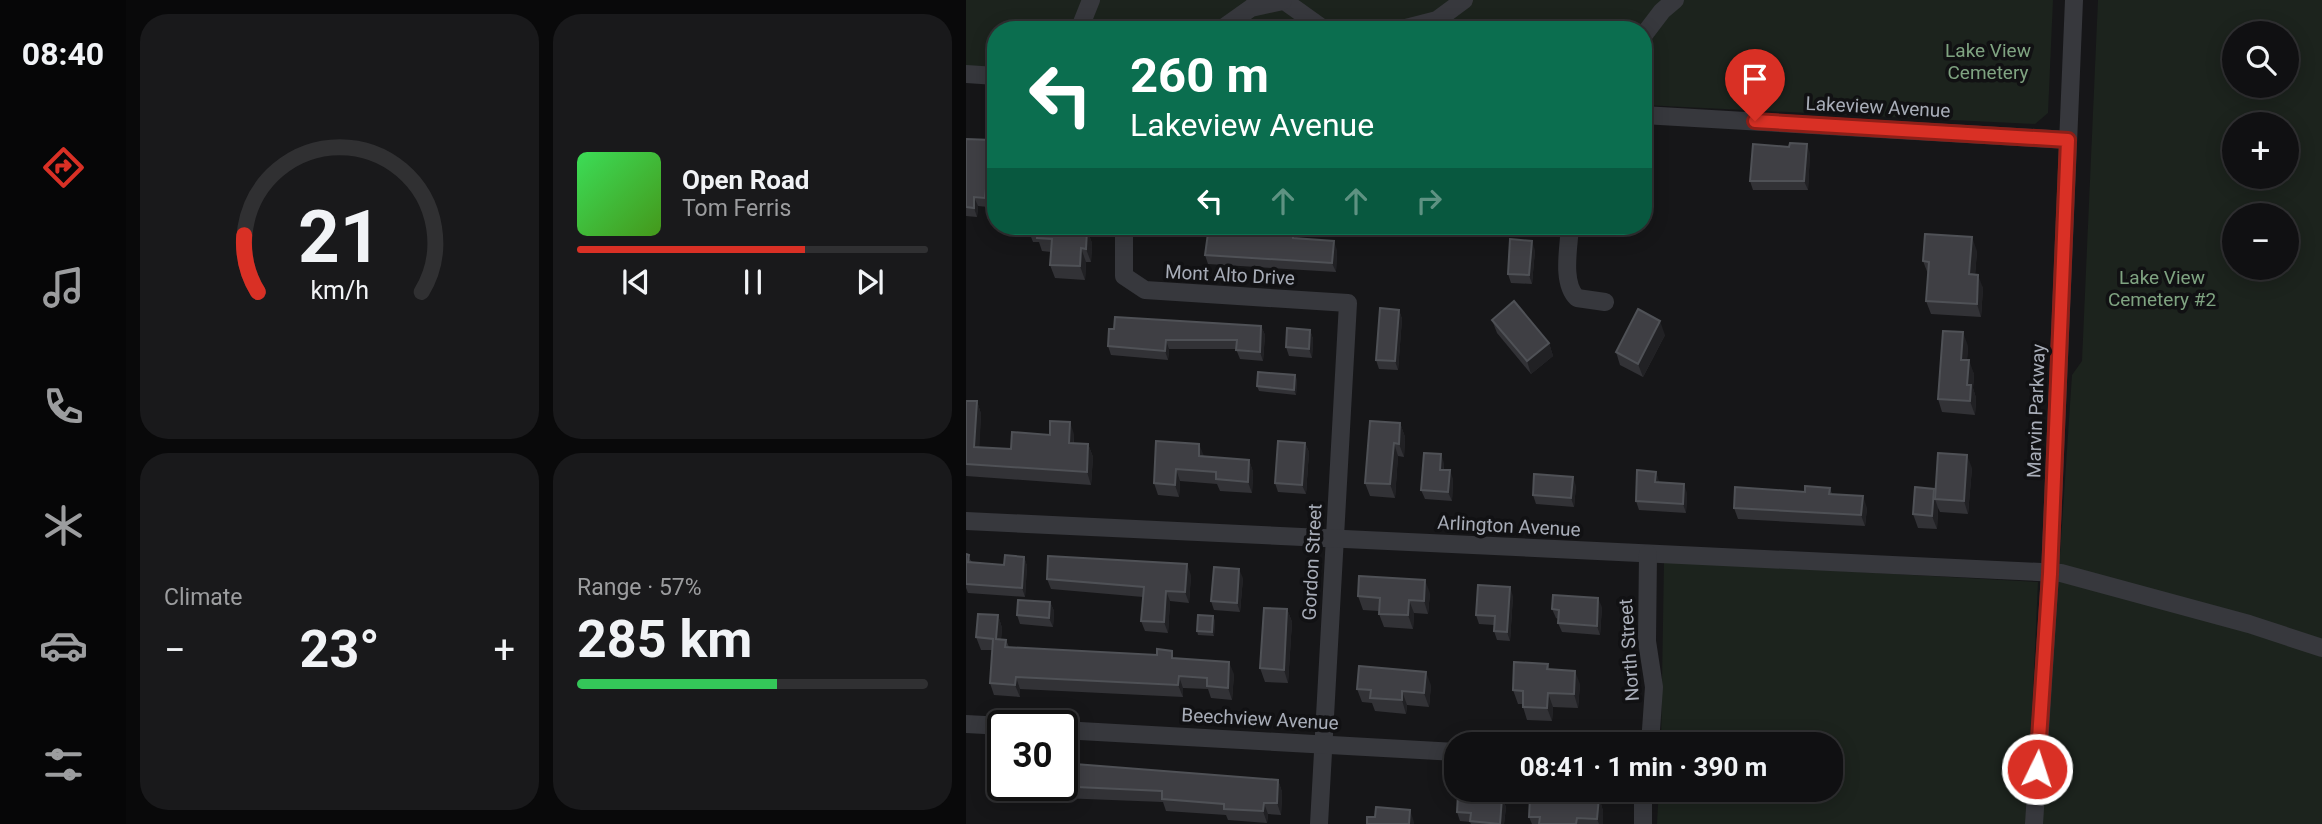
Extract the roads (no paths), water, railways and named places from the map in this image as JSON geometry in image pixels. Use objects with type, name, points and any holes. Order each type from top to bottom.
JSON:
[{"type":"street","points":[[1083,21],[1091,0]]},
{"type":"street","points":[[1233,21],[1251,8],[1283,0],[1312,21]]},
{"type":"street","points":[[1437,20],[1452,0]]},
{"type":"street","points":[[1433,21],[1464,0]]},
{"type":"street","points":[[1652,24],[1675,0]]},
{"type":"street","name":"Marvin Parkway","points":[[2034,824],[2050,574],[2074,0]]},
{"type":"street","points":[[966,74],[987,75]]},
{"type":"street","name":"Lakeview Avenue","points":[[1652,115],[2068,140]]},
{"type":"street","name":"Mont Alto Drive","points":[[1124,235],[1122,271],[1131,283],[1145,290],[1348,303]]},
{"type":"street","points":[[1570,235],[1568,276],[1571,292],[1577,298],[1605,302]]},
{"type":"street","name":"Gordon Street","points":[[1319,824],[1348,303]]},
{"type":"street","name":"Arlington Avenue","points":[[966,521],[2061,573],[2235,620],[2322,648]]},
{"type":"street","name":"North Street","points":[[1648,554],[1647,630],[1654,687],[1651,732]]},
{"type":"street","points":[[966,724],[987,725]]},
{"type":"street","name":"Beechview Avenue","points":[[1078,731],[1444,751]]},
{"type":"street","points":[[1643,802],[1643,824]]},
{"type":"park label","name":"Lake View Cemetery","points":[[1988,61]]},
{"type":"park label","name":"Lake View Cemetery #2","points":[[2162,288]]}]
